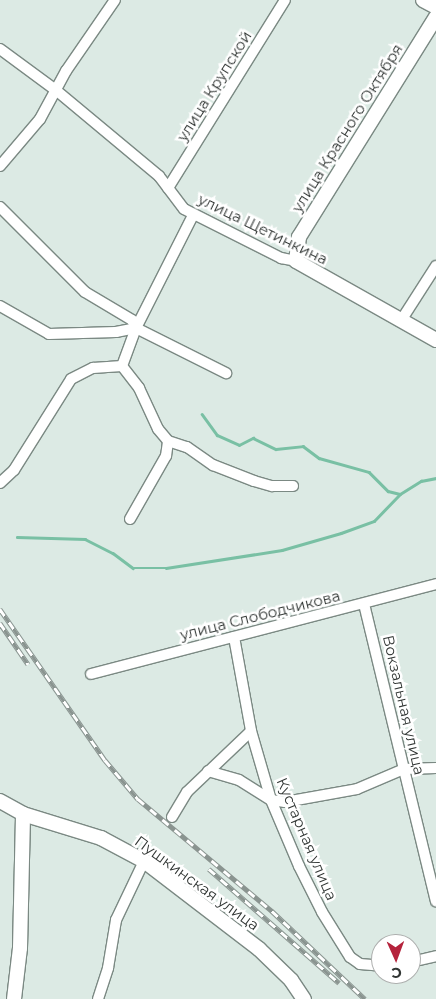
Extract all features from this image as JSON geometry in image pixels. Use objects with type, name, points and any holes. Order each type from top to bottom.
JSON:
[{"type":"street","points":[[0,166],[40,119],[57,91],[66,71],[115,0]]},
{"type":"street","name":"улица Крупской","points":[[168,188],[285,0]]},
{"type":"street","points":[[423,0],[436,7]]},
{"type":"street","name":"улица Красного Октября","points":[[296,261],[298,237],[436,17]]},
{"type":"street","name":"улица Щетинкина","points":[[0,49],[57,91],[168,188],[179,204],[193,215],[281,258],[296,261],[402,319],[436,340]]},
{"type":"street","points":[[0,207],[85,292],[132,320],[136,328],[226,373]]},
{"type":"street","points":[[122,366],[136,328],[193,215]]},
{"type":"street","points":[[402,319],[436,266]]},
{"type":"street","points":[[0,306],[49,334],[116,332],[136,328]]},
{"type":"street","points":[[122,366],[140,388],[158,429],[168,441],[187,447],[213,465],[254,481],[272,486],[293,486]]},
{"type":"street","points":[[0,483],[14,470],[71,379],[92,368],[122,366]]},
{"type":"street","points":[[130,520],[166,456],[168,441]]},
{"type":"street","name":"улица Слободчикова","points":[[90,674],[436,584]]},
{"type":"street","name":"Вокзальная улица","points":[[364,604],[436,900]]},
{"type":"street","name":"Кустарная улица","points":[[234,637],[251,731],[271,800],[310,891],[350,957],[360,964],[371,965]]},
{"type":"street","points":[[172,817],[187,792],[251,731]]},
{"type":"street","points":[[208,771],[239,780],[271,800],[290,802],[324,797],[357,789],[404,769],[436,768]]},
{"type":"street","name":"Пушкинская улица","points":[[0,801],[23,814],[101,838],[144,861],[259,949],[291,980],[304,999]]},
{"type":"street","points":[[14,999],[20,948],[23,814]]},
{"type":"street","points":[[98,999],[108,968],[116,920],[144,861]]},
{"type":"street","points":[[421,960],[436,956]]},
{"type":"waterway","points":[[202,414],[217,435],[239,445],[253,438],[276,449],[303,446],[319,458],[369,472],[388,491],[400,494]]},
{"type":"waterway","points":[[17,537],[85,539],[113,553],[133,568],[166,568],[282,550],[341,533],[374,521],[400,494],[421,481],[436,478]]},
{"type":"railway","points":[[0,609],[105,760],[138,799],[272,911],[365,999]]},
{"type":"railway","points":[[0,623],[28,664]]},
{"type":"railway","points":[[209,869],[339,983]]}]
